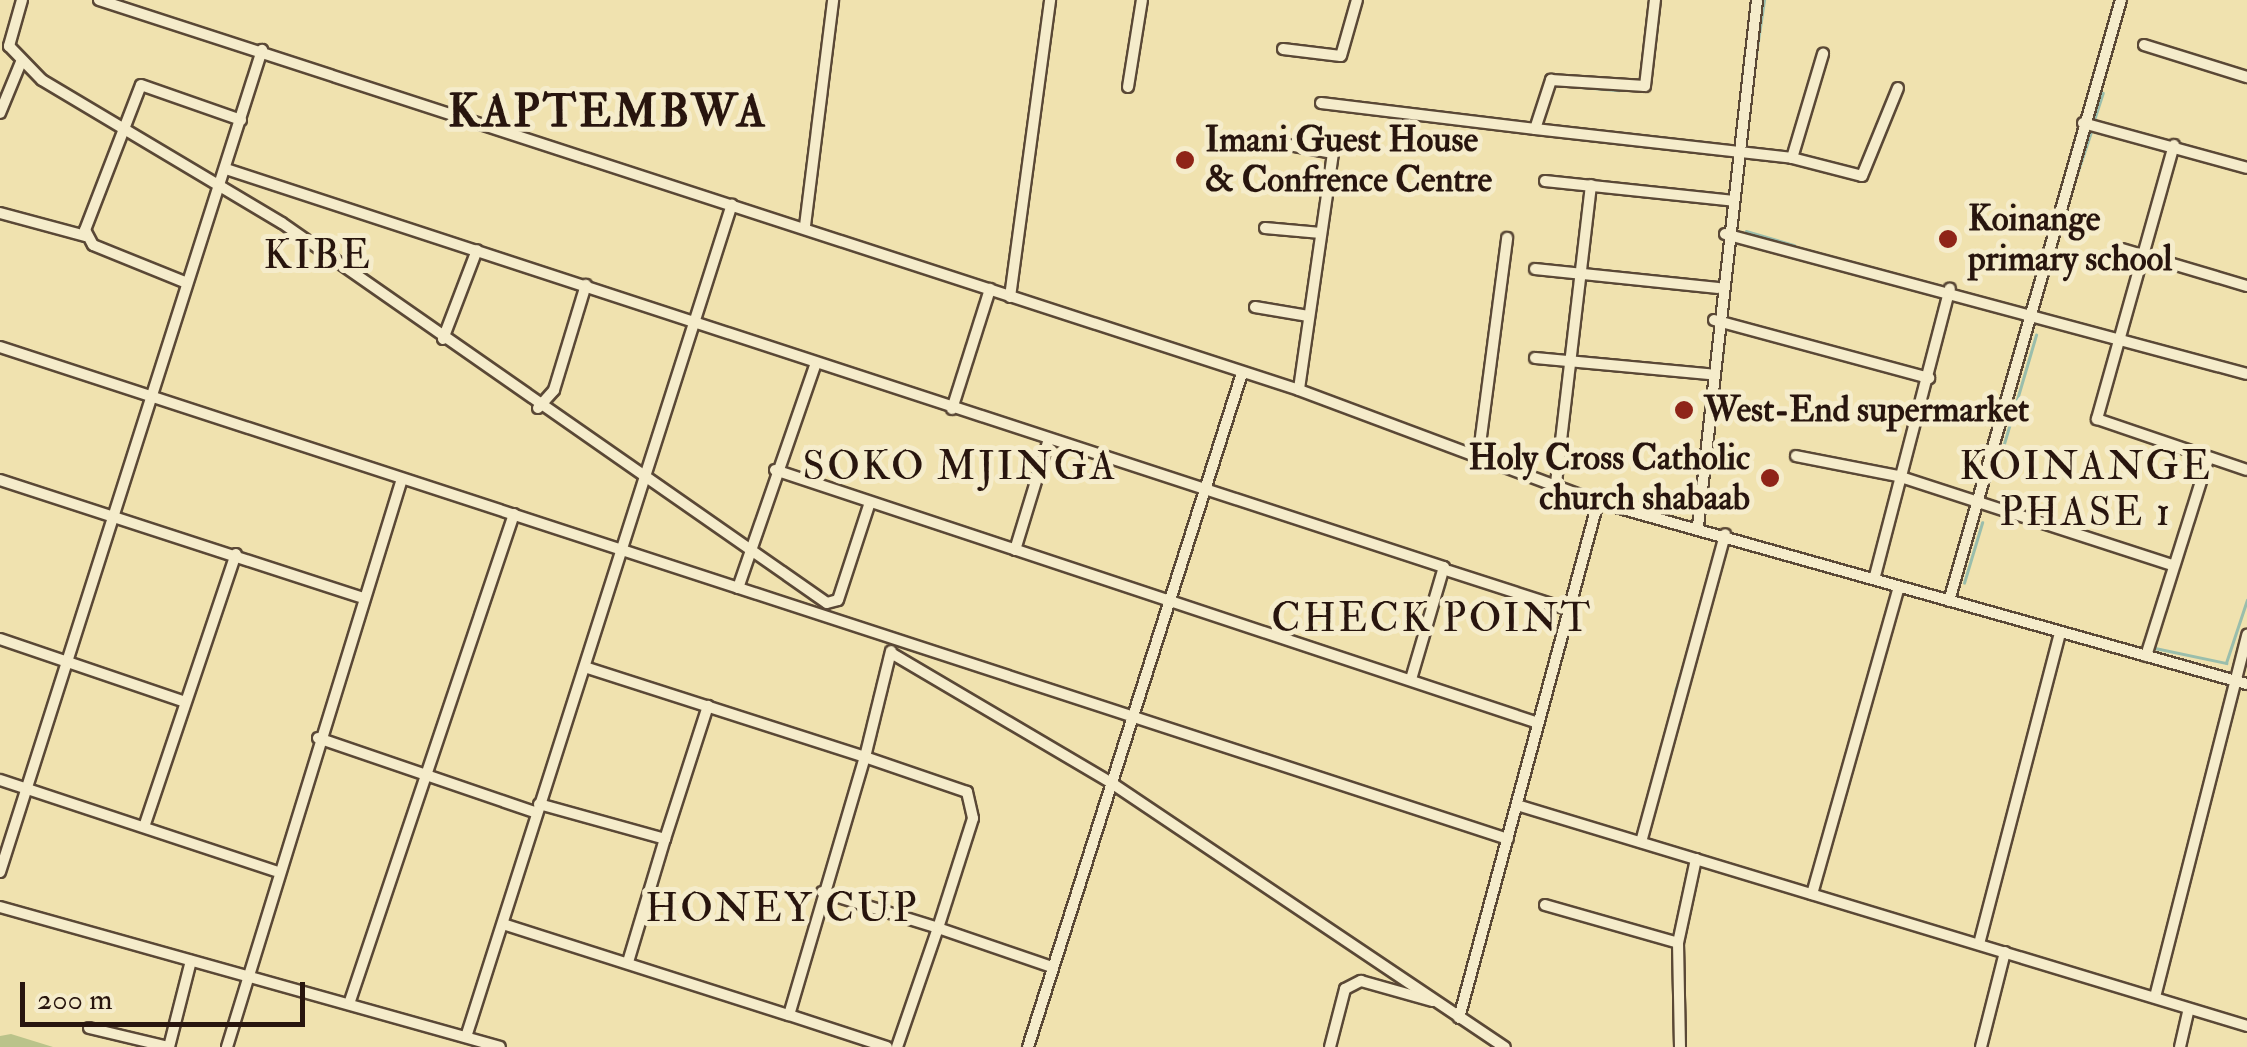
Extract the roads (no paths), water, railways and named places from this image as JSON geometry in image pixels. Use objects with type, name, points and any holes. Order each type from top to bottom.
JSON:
[{"type":"street","points":[[22,0],[9,39],[21,62],[123,134],[220,188],[827,602],[838,600],[869,505]]},
{"type":"street","points":[[99,0],[805,226],[1300,390],[1478,452],[1598,502],[1698,526],[1875,576],[1899,587],[2247,684]]},
{"type":"street","points":[[805,226],[833,0]]},
{"type":"street","points":[[1010,297],[1050,0]]},
{"type":"street","points":[[1128,87],[1142,0]]},
{"type":"street","points":[[1284,49],[1341,56],[1357,0]]},
{"type":"street","points":[[1535,129],[1551,80],[1646,86],[1656,0]]},
{"type":"street","points":[[1698,526],[1714,320],[1724,234],[1734,201],[1756,0]]},
{"type":"street","points":[[1949,601],[2121,0]]},
{"type":"street","points":[[2144,45],[2247,76]]},
{"type":"street","points":[[0,872],[118,516],[262,50]]},
{"type":"street","points":[[1792,158],[1822,54]]},
{"type":"street","points":[[0,113],[21,62]]},
{"type":"street","points":[[85,236],[141,84],[241,120]]},
{"type":"street","points":[[1322,103],[1792,158],[1866,176],[1898,88]]},
{"type":"street","points":[[2083,123],[2247,168]]},
{"type":"street","points":[[1267,141],[1333,153],[1300,390]]},
{"type":"street","points":[[2174,145],[2097,419],[2247,470]]},
{"type":"street","points":[[226,168],[696,320],[1048,442],[1570,610]]},
{"type":"street","points":[[1544,181],[1734,201]]},
{"type":"street","points":[[1556,483],[1585,272],[1591,186]]},
{"type":"street","points":[[466,1037],[587,668],[732,204]]},
{"type":"street","points":[[0,213],[85,236],[187,283]]},
{"type":"street","points":[[1265,228],[1321,233]]},
{"type":"street","points":[[1724,234],[1950,289],[2247,374]]},
{"type":"street","points":[[1478,452],[1508,238]]},
{"type":"street","points":[[2122,249],[2247,286]]},
{"type":"street","points":[[443,339],[477,250]]},
{"type":"street","points":[[1535,269],[1718,288]]},
{"type":"street","points":[[538,408],[554,390],[586,285]]},
{"type":"street","points":[[952,409],[990,289]]},
{"type":"street","points":[[1875,576],[1898,476],[1929,378],[1950,289]]},
{"type":"street","points":[[1255,306],[1308,316]]},
{"type":"street","points":[[1714,320],[1929,378]]},
{"type":"street","points":[[0,336],[2,348],[154,399],[1137,714],[1508,838]]},
{"type":"street","points":[[1535,358],[1709,374]]},
{"type":"street","points":[[738,588],[775,470],[816,364]]},
{"type":"street","points":[[1028,1047],[1210,491],[1242,373]]},
{"type":"street","points":[[1015,550],[1048,442]]},
{"type":"street","points":[[1796,456],[1898,476],[1977,509],[2172,565]]},
{"type":"street","points":[[2146,656],[2208,459]]},
{"type":"street","points":[[775,470],[869,505],[1538,723]]},
{"type":"street","points":[[227,1047],[242,975],[402,479]]},
{"type":"street","points":[[0,480],[362,598]]},
{"type":"street","points":[[1459,1018],[1598,502]]},
{"type":"street","points":[[349,1004],[514,514]]},
{"type":"street","points":[[1641,842],[1725,534]]},
{"type":"street","points":[[144,828],[236,554]]},
{"type":"street","points":[[1411,679],[1448,571]]},
{"type":"street","points":[[1812,894],[1899,587]]},
{"type":"street","points":[[1978,944],[2060,633]]},
{"type":"street","points":[[2154,997],[2247,635]]},
{"type":"street","points":[[0,638],[185,702]]},
{"type":"street","points":[[789,1015],[894,639]]},
{"type":"street","points":[[890,654],[1113,784],[1505,1047]]},
{"type":"street","points":[[587,668],[864,757],[974,798],[938,928],[897,1047]]},
{"type":"street","points":[[628,962],[708,706]]},
{"type":"street","points":[[318,738],[538,808],[665,839]]},
{"type":"street","points":[[0,780],[275,871]]},
{"type":"street","points":[[1517,806],[2247,1026]]},
{"type":"street","points":[[1680,1047],[1678,943],[1696,859]]},
{"type":"street","points":[[822,892],[1052,968]]},
{"type":"street","points":[[1544,905],[1678,943]]},
{"type":"street","points":[[0,907],[500,1047]]},
{"type":"street","points":[[503,924],[887,1047]]},
{"type":"street","points":[[1982,1047],[2005,952]]},
{"type":"street","points":[[89,1028],[170,1047],[191,961]]},
{"type":"street","points":[[1330,1047],[1345,989],[1362,981],[1432,1001]]},
{"type":"street","points":[[2180,1047],[2189,1008]]},
{"type":"waterway","points":[[1754,68],[1764,0]]},
{"type":"waterway","points":[[1581,87],[1619,90]]},
{"type":"waterway","points":[[2094,120],[2103,93]]},
{"type":"waterway","points":[[2073,186],[2091,132]]},
{"type":"waterway","points":[[1746,231],[1794,245]]},
{"type":"waterway","points":[[2054,255],[2058,237]]},
{"type":"waterway","points":[[2043,314],[2085,325]]},
{"type":"waterway","points":[[2097,329],[2110,332]]},
{"type":"waterway","points":[[2001,454],[2036,335]]},
{"type":"waterway","points":[[1722,358],[1724,340]]},
{"type":"waterway","points":[[1964,583],[1982,523]]},
{"type":"waterway","points":[[1437,607],[1445,584]]},
{"type":"waterway","points":[[2155,648],[2226,663],[2247,600]]},
{"type":"waterway","points":[[1675,691],[1686,659]]},
{"type":"place","name":"Imani Guest House & Confrence Centre","points":[[1185,160]]},
{"type":"place","name":"Koinange primary school","points":[[1948,239]]},
{"type":"place","name":"West-End supermarket","points":[[1684,410]]},
{"type":"place","name":"Holy Cross Catholic church shabaab","points":[[1770,478]]},
{"type":"district","name":"KAPTEMBWA","points":[[608,113]]},
{"type":"district","name":"KIBE","points":[[318,256]]},
{"type":"district","name":"SOKO MJINGA","points":[[960,467]]},
{"type":"district","name":"KOINANGE PHASE 1","points":[[2086,490]]},
{"type":"district","name":"CHECK POINT","points":[[1432,619]]},
{"type":"district","name":"HONEY CUP","points":[[782,909]]}]
